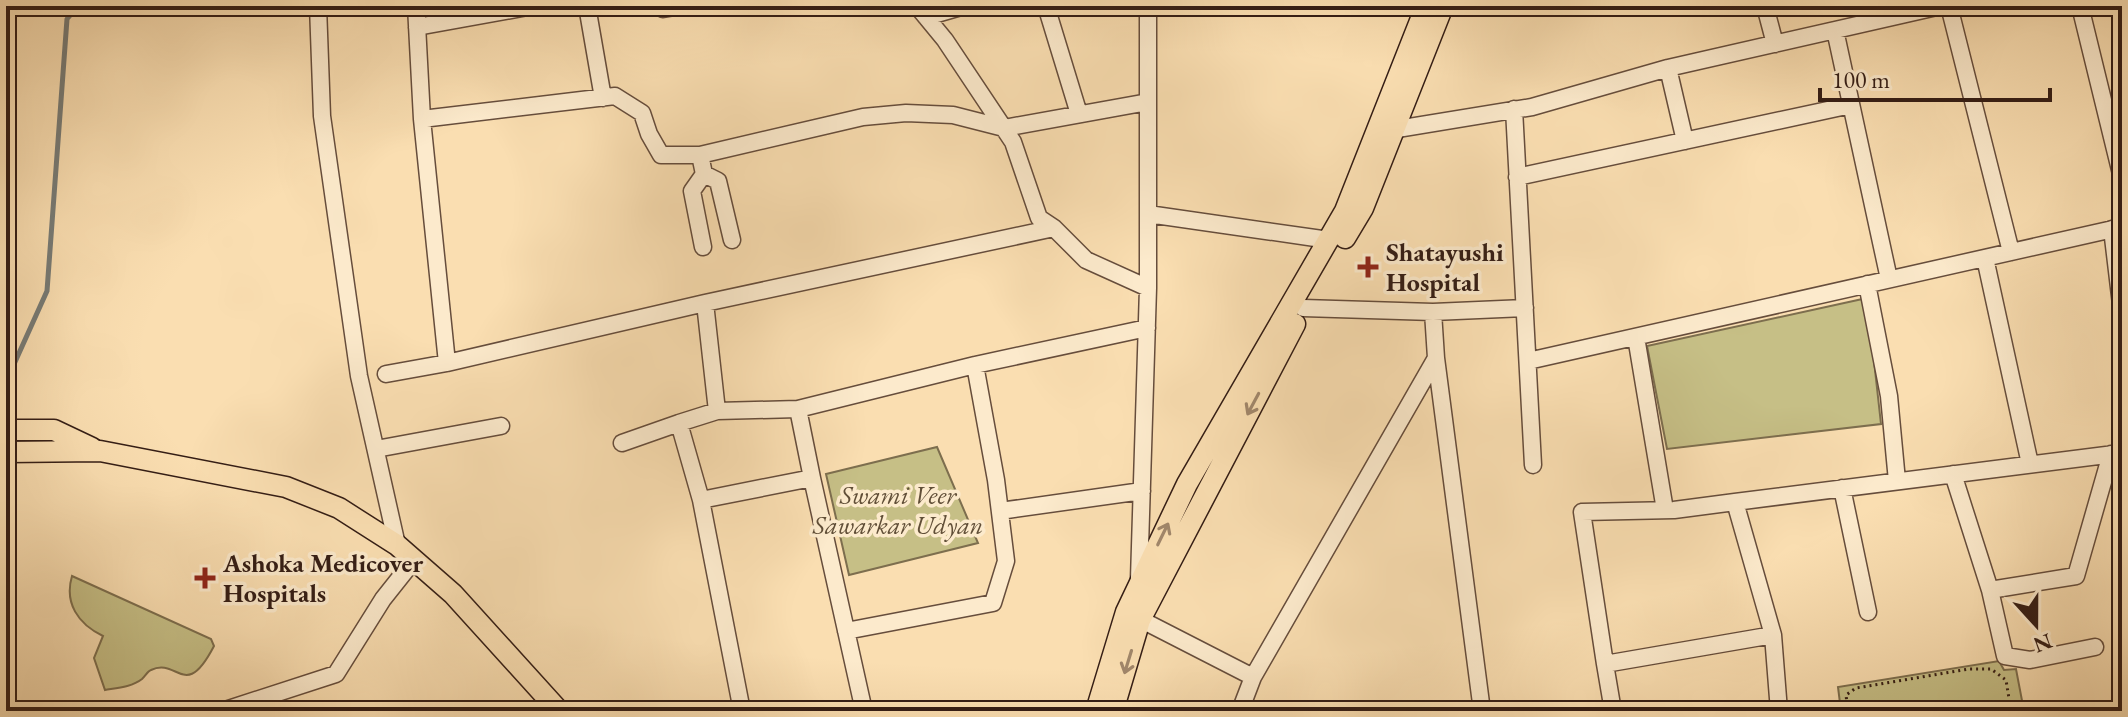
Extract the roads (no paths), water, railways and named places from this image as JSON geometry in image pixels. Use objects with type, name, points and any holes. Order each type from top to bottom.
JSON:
[{"type":"main road","points":[[1096,711],[1133,616],[1303,308],[1363,208],[1426,6]]},
{"type":"main road","points":[[1113,711],[1138,585],[1187,484],[1345,211],[1443,6]]},
{"type":"main road","points":[[6,430],[54,430],[100,451]]},
{"type":"main road","points":[[6,452],[100,451],[286,487],[339,508],[397,545],[453,594],[559,711]]},
{"type":"street","points":[[318,6],[322,116],[359,376],[397,545]]},
{"type":"street","points":[[416,6],[422,119],[447,363]]},
{"type":"street","points":[[417,27],[533,6]]},
{"type":"street","points":[[587,6],[603,98]]},
{"type":"street","points":[[663,9],[681,6]]},
{"type":"street","points":[[921,11],[964,6]]},
{"type":"street","points":[[1046,6],[1079,114]]},
{"type":"street","points":[[1138,585],[1148,288],[1148,6]]},
{"type":"street","points":[[1765,6],[1775,44]]},
{"type":"street","points":[[1385,131],[1532,107],[1668,68],[1941,6]]},
{"type":"street","points":[[1949,6],[2011,252]]},
{"type":"street","points":[[2080,6],[2122,178]]},
{"type":"street","points":[[921,11],[945,40],[1013,142],[1039,218],[1054,228],[1086,260],[1148,288]]},
{"type":"street","points":[[1835,30],[1889,279]]},
{"type":"street","points":[[1668,68],[1685,141]]},
{"type":"street","points":[[422,119],[615,96],[642,113],[661,155],[700,155],[863,117],[953,115],[1004,128],[1148,102]]},
{"type":"street","points":[[1517,177],[1851,105]]},
{"type":"street","points":[[1514,109],[1533,465]]},
{"type":"street","points":[[700,155],[704,174],[692,191],[703,247]]},
{"type":"street","points":[[704,174],[718,181],[732,240]]},
{"type":"street","points":[[1148,214],[1329,240]]},
{"type":"street","points":[[386,374],[1054,228]]},
{"type":"street","points":[[1528,361],[2117,228],[2122,313]]},
{"type":"street","points":[[1985,258],[2030,464]]},
{"type":"street","points":[[1867,284],[1889,396],[1897,481]]},
{"type":"street","points":[[705,303],[717,411]]},
{"type":"street","points":[[1303,308],[1433,312],[1525,308]]},
{"type":"street","points":[[1433,312],[1436,358],[1482,711]]},
{"type":"street","points":[[622,443],[717,411],[798,409],[975,365],[1147,328]]},
{"type":"street","points":[[1636,337],[1665,510]]},
{"type":"street","points":[[1240,711],[1253,677],[1436,358]]},
{"type":"street","points":[[846,631],[993,603],[1006,561],[975,365]]},
{"type":"street","points":[[798,409],[864,711]]},
{"type":"street","points":[[679,423],[701,500],[742,711]]},
{"type":"street","points":[[376,449],[501,426]]},
{"type":"street","points":[[1613,711],[1582,512],[1665,510],[2117,453],[2076,576],[1990,590]]},
{"type":"street","points":[[1953,474],[1990,590],[2005,656],[2030,660],[2095,647]]},
{"type":"street","points":[[701,500],[812,478]]},
{"type":"street","points":[[1842,488],[1868,612]]},
{"type":"street","points":[[1000,511],[1142,491]]},
{"type":"street","points":[[1735,502],[1773,635],[1779,711]]},
{"type":"street","points":[[222,711],[336,674],[375,610],[414,560]]},
{"type":"street","points":[[1133,616],[1253,677]]},
{"type":"street","points":[[1605,664],[1773,635]]},
{"type":"street","points":[[986,711],[995,711]]},
{"type":"waterway","points":[[6,382],[47,291],[67,19],[78,6]]},
{"type":"place","name":"Shatayushi Hospital","points":[[1368,267]]},
{"type":"place","name":"Ashoka Medicover Hospitals","points":[[205,578]]},
{"type":"park label","name":"Swami Veer Sawarkar Udyan","points":[[898,510]]}]
